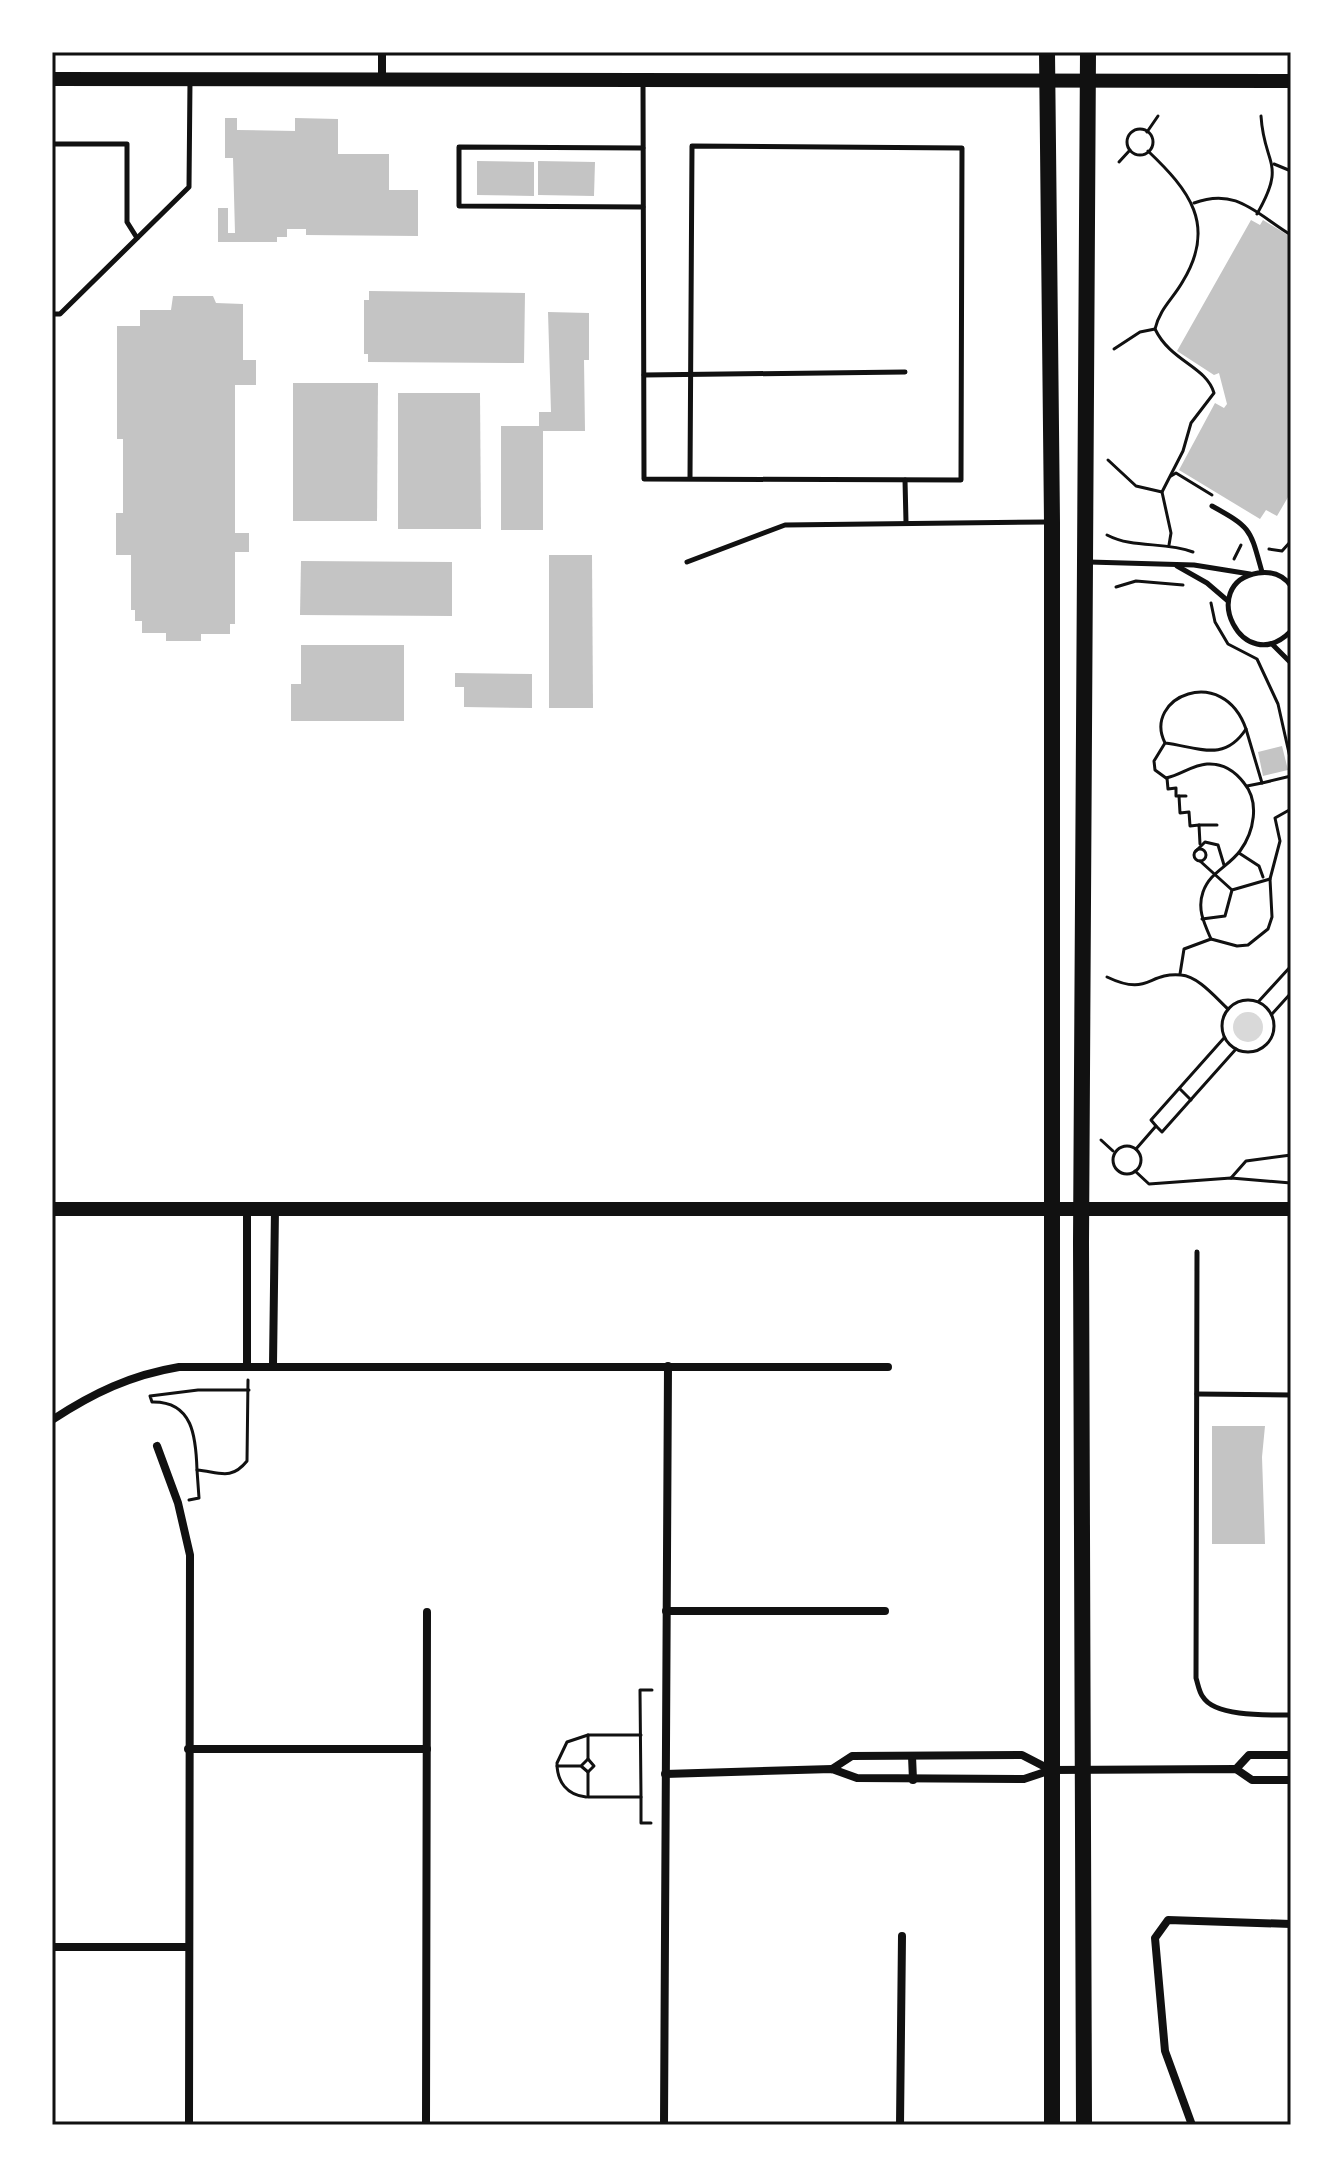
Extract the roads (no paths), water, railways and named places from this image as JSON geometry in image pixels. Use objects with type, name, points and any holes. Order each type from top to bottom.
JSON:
[{"type":"main road","points":[[1047,52],[1052,522],[1052,2125]]},
{"type":"main road","points":[[1084,2125],[1082,1209],[1088,52]]},
{"type":"street","points":[[382,52],[382,79]]},
{"type":"street","points":[[52,79],[1291,81]]},
{"type":"street","points":[[247,1208],[247,1365]]},
{"type":"street","points":[[273,1365],[275,1208]]},
{"type":"street","points":[[52,1209],[1291,1209]]},
{"type":"street","points":[[664,2125],[668,1366]]},
{"type":"street","points":[[52,1420],[104,1388],[140,1374],[179,1367],[888,1367]]},
{"type":"street","points":[[157,1446],[178,1503],[190,1555],[189,2125]]},
{"type":"street","points":[[666,1611],[885,1611]]},
{"type":"street","points":[[426,2125],[427,1612]]},
{"type":"street","points":[[188,1749],[427,1749]]},
{"type":"street","points":[[832,1769],[852,1756],[1022,1755],[1051,1770]]},
{"type":"street","points":[[1236,1769],[1249,1755],[1291,1755]]},
{"type":"street","points":[[912,1756],[913,1780]]},
{"type":"street","points":[[665,1774],[832,1769],[857,1778],[913,1780],[1024,1779],[1051,1770],[1236,1769],[1252,1780],[1291,1780]]},
{"type":"street","points":[[1192,2125],[1165,2051],[1155,1938],[1168,1920],[1291,1924]]},
{"type":"street","points":[[900,2125],[902,1936]]},
{"type":"street","points":[[52,1947],[188,1947]]},
{"type":"lane","points":[[52,314],[60,314],[189,187],[190,80]]},
{"type":"lane","points":[[643,80],[644,479],[961,480],[962,148],[692,146],[690,479]]},
{"type":"lane","points":[[52,144],[127,144],[127,222],[137,238]]},
{"type":"lane","points":[[643,148],[459,147],[459,206],[643,207]]},
{"type":"lane","points":[[644,375],[905,372]]},
{"type":"lane","points":[[905,480],[906,522]]},
{"type":"lane","points":[[1212,506],[1243,523],[1251,532],[1262,572]]},
{"type":"lane","points":[[687,562],[785,525],[1052,522]]},
{"type":"lane","points":[[1084,562],[1227,568],[1250,575]]},
{"type":"lane","points":[[1176,565],[1207,583],[1228,601]]},
{"type":"lane","points":[[1291,586],[1276,574],[1262,572],[1250,575],[1232,590],[1228,601],[1231,624],[1238,634],[1259,644],[1271,643],[1291,631]]},
{"type":"lane","points":[[1271,643],[1291,663]]},
{"type":"lane","points":[[1197,1252],[1196,1678],[1203,1698],[1214,1707],[1257,1715],[1291,1715]]},
{"type":"lane","points":[[1197,1394],[1291,1395]]}]
